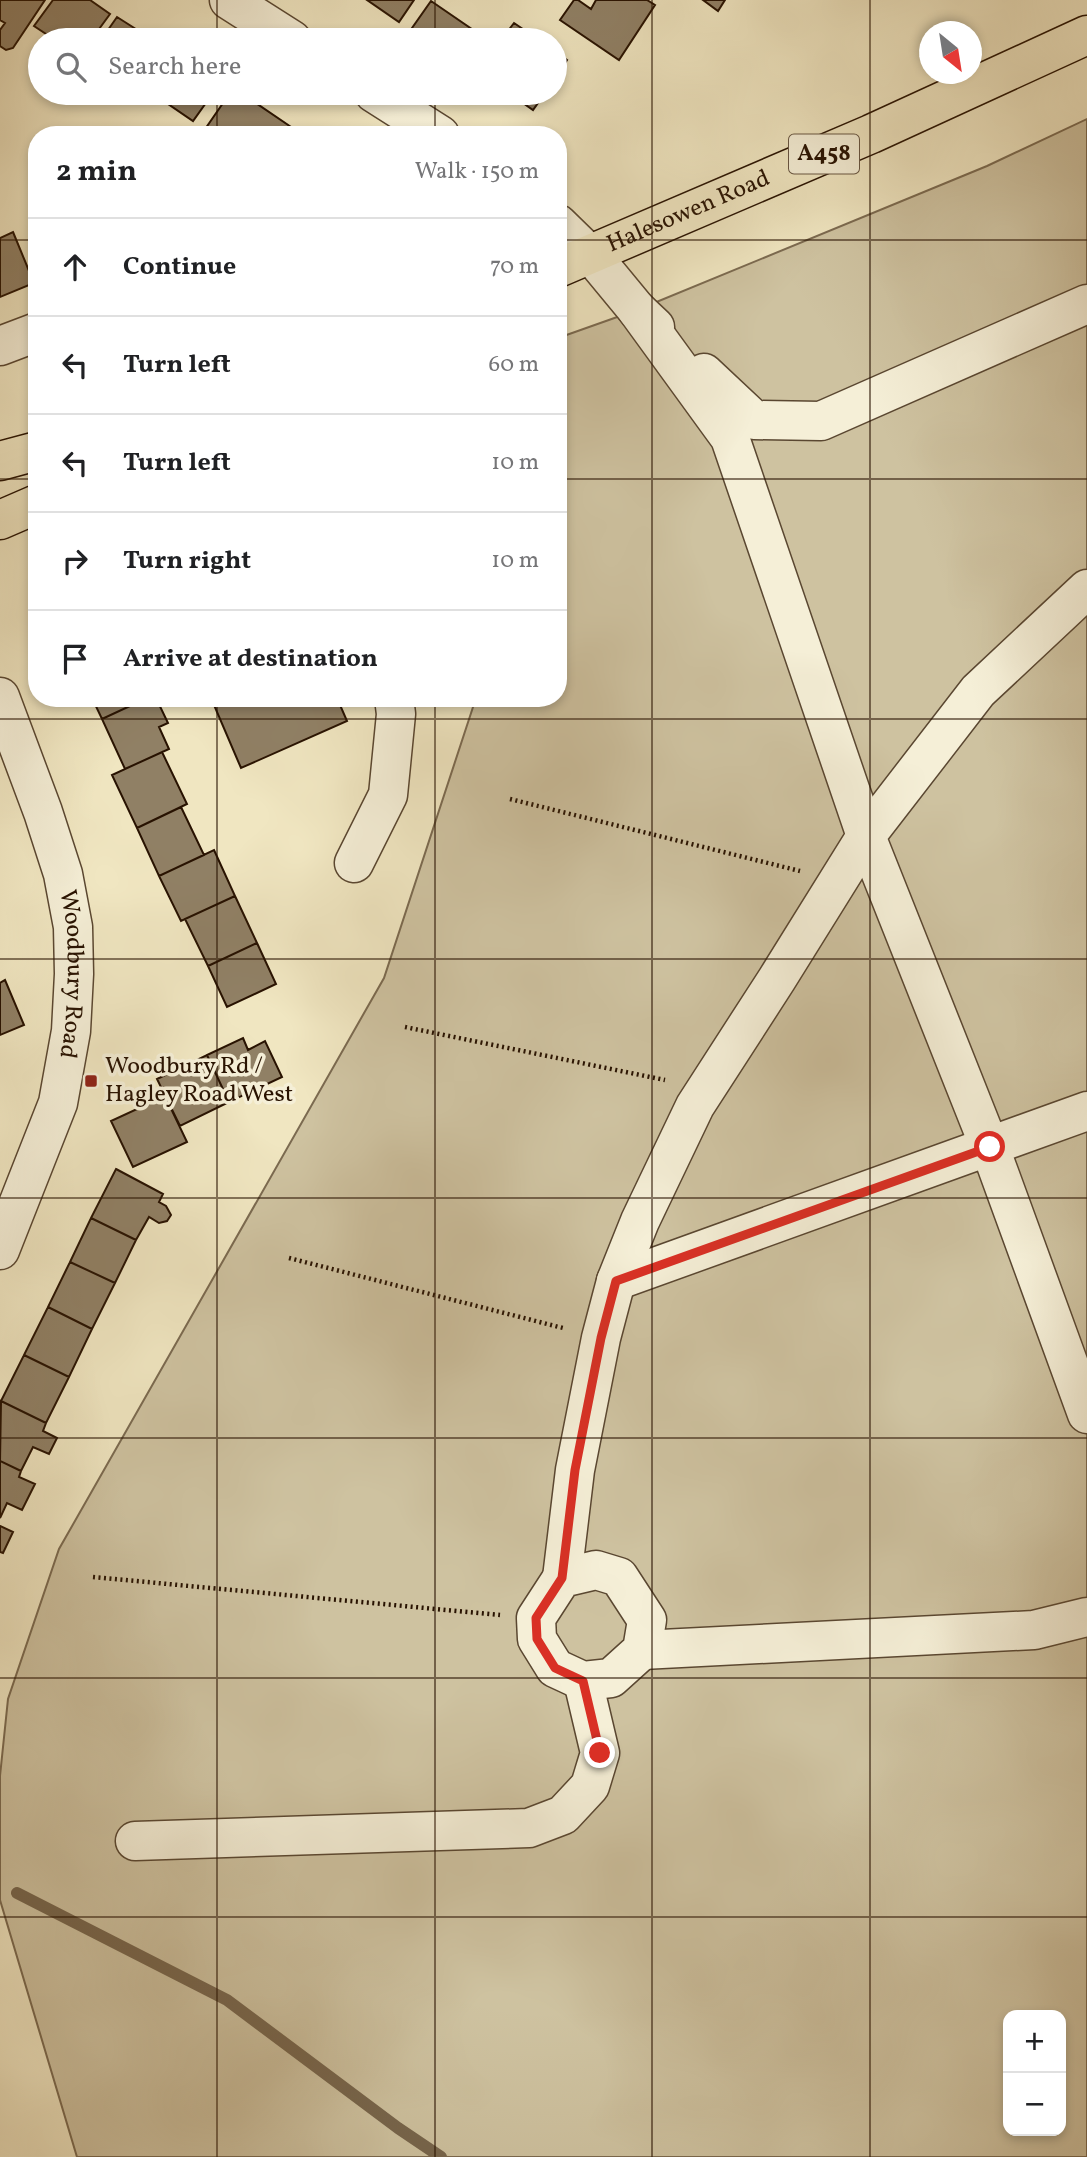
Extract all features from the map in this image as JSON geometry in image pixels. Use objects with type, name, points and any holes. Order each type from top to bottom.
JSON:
[{"type":"highway","name":"Halesowen Road","points":[[574,261],[871,134],[1087,35]]},
{"type":"highway","points":[[0,461],[28,453]]},
{"type":"highway","points":[[0,520],[28,508]]},
{"type":"street","points":[[229,0],[273,28]]},
{"type":"street","points":[[393,105],[426,126]]},
{"type":"street","points":[[574,261],[599,264],[637,310],[730,438],[866,836],[990,1147],[1087,1414]]},
{"type":"street","points":[[637,310],[754,420],[821,421],[1087,304]]},
{"type":"street","points":[[1046,322],[1087,335]]},
{"type":"street","points":[[0,346],[28,335]]},
{"type":"street","points":[[562,1578],[596,1570],[619,1577],[647,1619],[642,1650],[611,1678],[583,1681],[555,1668],[537,1639],[536,1618],[562,1578],[575,1470],[601,1338],[616,1281],[645,1209],[695,1106],[866,836],[978,691],[1087,589]]},
{"type":"street","name":"Woodbury Road","points":[[0,697],[39,800],[63,874],[73,927],[74,974],[71,1031],[58,1103],[0,1250]]},
{"type":"street","points":[[354,863],[388,795],[395,707]]},
{"type":"street","points":[[616,1281],[1087,1111]]},
{"type":"street","points":[[642,1650],[1034,1630],[1087,1617]]},
{"type":"street","points":[[135,1841],[530,1828],[563,1815],[590,1786],[600,1753],[583,1681]]},
{"type":"path","points":[[510,799],[838,880]]},
{"type":"path","points":[[405,1027],[707,1089]]},
{"type":"path","points":[[289,1258],[601,1338]]},
{"type":"path","points":[[93,1577],[536,1618]]},
{"type":"shaded area","points":[[1087,119],[1087,2157],[77,2157],[0,1900],[0,1776],[8,1699],[59,1549],[384,978],[473,707],[567,707],[567,335],[637,310],[987,166]]},
{"type":"building","points":[[0,0],[45,0],[13,48],[6,50],[0,46],[0,30],[5,23],[0,20]]},
{"type":"building","points":[[53,0],[90,0],[110,14],[100,28],[34,26]]},
{"type":"building","points":[[367,0],[414,0],[399,22]]},
{"type":"building","points":[[574,0],[591,9],[596,0],[647,0],[655,5],[619,60],[560,20]]},
{"type":"building","points":[[703,0],[725,0],[718,11]]},
{"type":"building","points":[[431,1],[470,28],[412,28]]},
{"type":"building","points":[[117,17],[134,28],[109,28]]},
{"type":"building","points":[[170,105],[204,105],[193,121]]},
{"type":"building","points":[[222,105],[259,105],[290,126],[207,126]]},
{"type":"building","points":[[13,232],[28,268],[28,285],[0,297],[0,238]]},
{"type":"building","points":[[96,707],[128,707],[102,719]]},
{"type":"building","points":[[128,707],[160,707],[168,723],[159,727],[169,749],[125,769],[102,719]]},
{"type":"building","points":[[215,707],[341,707],[347,721],[241,768]]},
{"type":"building","points":[[162,752],[187,804],[137,828],[112,775]]},
{"type":"building","points":[[181,807],[204,855],[159,876],[137,828]]},
{"type":"building","points":[[214,850],[235,896],[181,921],[159,876]]},
{"type":"building","points":[[235,896],[257,943],[208,966],[185,919]]},
{"type":"building","points":[[257,943],[276,984],[227,1007],[208,966]]},
{"type":"building","points":[[5,980],[24,1025],[0,1035],[0,983]]},
{"type":"building","points":[[243,1038],[248,1050],[265,1041],[282,1077],[229,1102],[207,1055]]},
{"type":"building","points":[[207,1055],[229,1102],[180,1126],[157,1079]]},
{"type":"building","points":[[165,1096],[187,1142],[133,1167],[111,1121]]},
{"type":"building","points":[[116,1169],[163,1194],[159,1202],[166,1206],[171,1215],[167,1221],[159,1223],[149,1217],[136,1240],[91,1218]]},
{"type":"building","points":[[91,1218],[136,1240],[115,1283],[70,1262]]},
{"type":"building","points":[[70,1262],[115,1283],[92,1329],[48,1307]]},
{"type":"building","points":[[48,1307],[92,1329],[69,1377],[24,1355]]},
{"type":"building","points":[[24,1355],[69,1377],[46,1423],[1,1401]]},
{"type":"building","points":[[1,1401],[46,1423],[43,1431],[57,1438],[49,1454],[33,1447],[21,1471],[0,1461]]},
{"type":"building","points":[[0,1461],[21,1471],[19,1477],[35,1484],[22,1510],[7,1503],[0,1518]]},
{"type":"building","points":[[0,1526],[13,1532],[3,1553],[0,1552]]},
{"type":"waterway","points":[[17,1893],[227,2000],[441,2157]]},
{"type":"place","name":"Woodbury Rd / Hagley Road West","points":[[91,1081]]},
{"type":"route","points":[[600,1753],[583,1681],[555,1668],[537,1639],[536,1618],[562,1578],[575,1470],[601,1338],[616,1281],[990,1147]]}]
